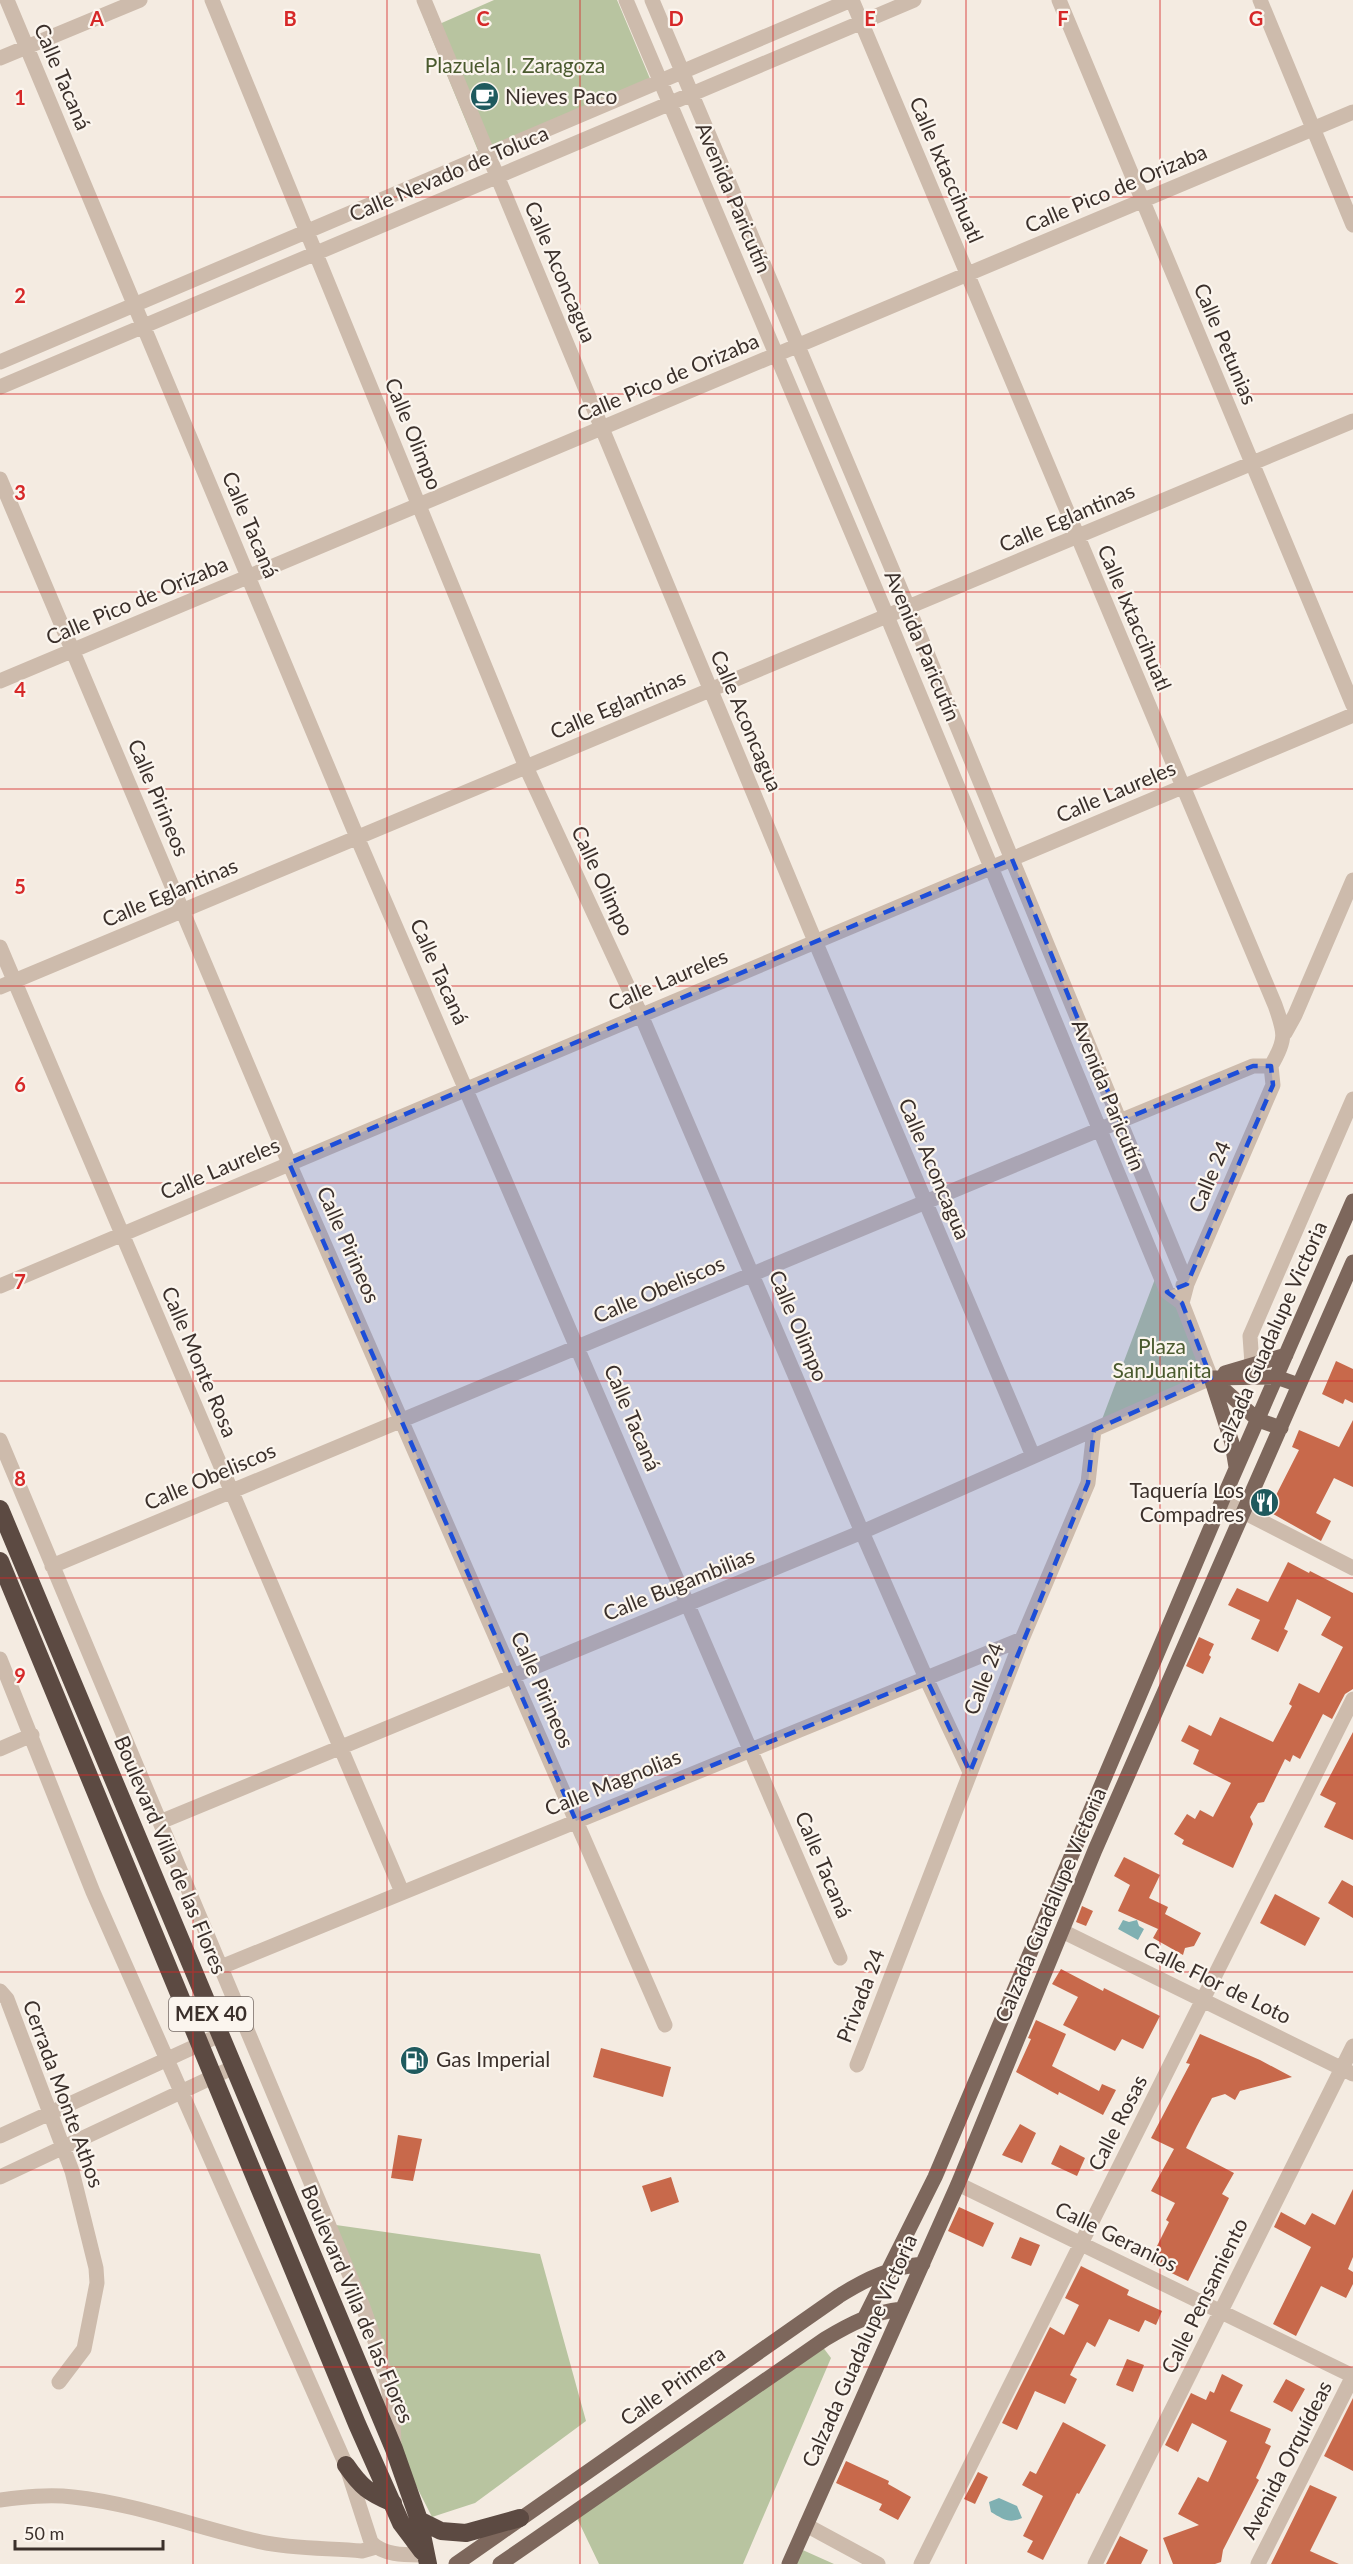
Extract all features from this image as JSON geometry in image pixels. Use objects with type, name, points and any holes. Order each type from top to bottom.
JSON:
[{"type":"highway","name":"Boulevard Villa de las Flores","points":[[0,1509],[394,2449],[410,2522]]},
{"type":"highway","name":"Boulevard Villa de las Flores","points":[[0,1561],[353,2413],[393,2503],[410,2522]]},
{"type":"highway","points":[[346,2465],[358,2483],[370,2494],[393,2503]]},
{"type":"highway","points":[[410,2522],[450,2533],[484,2530],[520,2518]]},
{"type":"highway","name":"MEX 40","points":[[410,2522],[427,2559]]},
{"type":"main road","name":"Calzada Guadalupe Victoria","points":[[866,2317],[935,2177],[1222,1501],[1353,1201]]},
{"type":"main road","name":"Calzada Guadalupe Victoria","points":[[789,2564],[958,2184],[1146,1732],[1353,1262]]},
{"type":"main road","points":[[1211,1378],[1286,1355]]},
{"type":"main road","points":[[1211,1378],[1276,1377],[1299,1386]]},
{"type":"main road","points":[[1211,1378],[1258,1420],[1281,1428]]},
{"type":"main road","points":[[1211,1378],[1232,1443],[1237,1468]]},
{"type":"main road","name":"Calle Primera","points":[[456,2564],[860,2283],[900,2266],[922,2264]]},
{"type":"main road","points":[[500,2564],[825,2339],[866,2317],[884,2311],[902,2309]]},
{"type":"street","name":"Calle Tacaná","points":[[7,0],[357,837],[840,1958]]},
{"type":"street","points":[[0,58],[140,0]]},
{"type":"street","name":"Calle Olimpo","points":[[212,0],[526,766],[641,1014],[862,1532],[970,1772]]},
{"type":"street","name":"Calle Aconcagua","points":[[424,0],[710,690],[1033,1456]]},
{"type":"street","name":"Avenida Paricutín","points":[[626,0],[887,616],[1167,1292]]},
{"type":"street","name":"Avenida Paricutín","points":[[652,0],[908,606],[1186,1284]]},
{"type":"street","name":"Calle Nevado de Toluca","points":[[0,362],[852,0]]},
{"type":"street","name":"Calle Ixtaccihuatl","points":[[852,0],[1275,1005],[1284,1033]]},
{"type":"street","name":"Calle Nevado de Toluca","points":[[0,387],[914,0]]},
{"type":"street","name":"Calle Petunias","points":[[1059,0],[1353,705]]},
{"type":"street","points":[[1260,0],[1353,225]]},
{"type":"street","name":"Calle Pico de Orizaba","points":[[0,681],[1353,112]]},
{"type":"street","name":"Calle Eglantinas","points":[[7,984],[1353,421]]},
{"type":"street","name":"Calle Pirineos","points":[[0,479],[289,1163],[665,2025]]},
{"type":"street","name":"Calle Laureles","points":[[0,1286],[1353,715]]},
{"type":"street","points":[[1274,1060],[1353,880]]},
{"type":"street","name":"Calle Monte Rosa","points":[[0,947],[7,984],[122,1233],[402,1892]]},
{"type":"street","name":"Calle Obeliscos","points":[[52,1566],[1099,1129],[1274,1060]]},
{"type":"street","name":"Calle 24","points":[[1186,1284],[1273,1085],[1274,1060]]},
{"type":"street","points":[[1252,1364],[1250,1336],[1353,1099]]},
{"type":"street","points":[[1167,1292],[1186,1284]]},
{"type":"street","points":[[1182,1303],[1186,1284]]},
{"type":"street","points":[[1167,1292],[1182,1303],[1211,1378]]},
{"type":"street","name":"Calle Bugambilias","points":[[160,1822],[862,1532],[1211,1378]]},
{"type":"street","name":"Calle 24","points":[[904,1942],[1022,1639],[1088,1483],[1094,1430]]},
{"type":"street","points":[[0,1440],[363,2307],[386,2373],[393,2411],[394,2449]]},
{"type":"street","points":[[1222,1501],[1353,1568]]},
{"type":"street","name":"Calle Magnolias","points":[[220,1967],[1022,1639]]},
{"type":"street","points":[[0,1659],[93,1892],[346,2465],[363,2523],[371,2541],[376,2547],[397,2555],[427,2559]]},
{"type":"street","name":"Calle Rosas","points":[[921,2564],[1353,1700]]},
{"type":"street","points":[[0,1749],[32,1735]]},
{"type":"street","name":"Calle Flor de Loto","points":[[1062,1931],[1347,2071]]},
{"type":"street","name":"Privada 24","points":[[857,2065],[904,1942]]},
{"type":"street","name":"Cerrada Monte Athos","points":[[0,1990],[7,1999],[72,2170],[96,2268],[97,2283],[84,2349],[59,2382]]},
{"type":"street","points":[[0,2136],[220,2035]]},
{"type":"street","name":"Calle Pensamiento","points":[[1095,2564],[1221,2311],[1347,2071],[1353,2046]]},
{"type":"street","points":[[0,2177],[234,2067]]},
{"type":"street","name":"Calle Geranios","points":[[958,2184],[1353,2376]]},
{"type":"street","name":"Avenida Orquídeas","points":[[1258,2564],[1353,2376]]},
{"type":"street","points":[[0,2500],[36,2496],[71,2496],[139,2509],[217,2532],[265,2542],[362,2551],[376,2547]]},
{"type":"street","points":[[806,2525],[878,2564]]},
{"type":"highlighted area","points":[[1012,859],[1120,1121],[1253,1066],[1271,1066],[1273,1085],[1187,1284],[1167,1292],[1182,1303],[1211,1378],[1094,1430],[1088,1483],[970,1772],[926,1678],[576,1821],[289,1163]]},
{"type":"green space","name":"Plazuela I. Zaragoza","points":[[494,0],[617,0],[651,81],[479,153],[428,29]]},
{"type":"green space","name":"Plaza SanJuanita","points":[[1155,1279],[1172,1294],[1208,1377],[1101,1422]]},
{"type":"green space","points":[[329,2224],[540,2254],[586,2421],[475,2503],[432,2517],[397,2448],[395,2394]]},
{"type":"green space","points":[[819,2342],[831,2358],[743,2564],[599,2564],[575,2514]]},
{"type":"green space","points":[[796,2547],[834,2564],[789,2564]]},
{"type":"water","points":[[1123,1920],[1129,1922],[1137,1920],[1139,1926],[1144,1929],[1138,1940],[1118,1929]]},
{"type":"water","points":[[999,2498],[1017,2506],[1022,2518],[1010,2521],[991,2512],[989,2502]]},
{"type":"building","points":[[1336,1361],[1353,1369],[1353,1403],[1345,1399],[1343,1404],[1322,1394]]},
{"type":"building","points":[[1353,1420],[1353,1487],[1334,1478],[1316,1513],[1331,1521],[1321,1541],[1268,1511],[1299,1450],[1292,1447],[1299,1430],[1339,1447]]},
{"type":"building","points":[[1288,1562],[1353,1593],[1353,1689],[1345,1694],[1332,1719],[1323,1714],[1300,1759],[1293,1755],[1290,1762],[1285,1759],[1264,1802],[1258,1803],[1250,1817],[1253,1824],[1233,1868],[1182,1844],[1184,1840],[1174,1834],[1187,1814],[1195,1819],[1200,1810],[1213,1817],[1231,1783],[1193,1764],[1199,1750],[1181,1741],[1189,1725],[1211,1736],[1220,1717],[1273,1742],[1292,1706],[1289,1704],[1299,1683],[1319,1693],[1343,1647],[1321,1635],[1331,1617],[1297,1599],[1284,1629],[1288,1631],[1278,1652],[1251,1639],[1260,1620],[1228,1605],[1237,1588],[1268,1602]]},
{"type":"building","points":[[1199,1637],[1214,1644],[1203,1674],[1186,1666]]},
{"type":"building","points":[[1353,1732],[1353,1840],[1324,1827],[1336,1803],[1320,1795]]},
{"type":"building","points":[[1124,1857],[1160,1875],[1149,1898],[1168,1907],[1165,1914],[1201,1933],[1194,1946],[1185,1948],[1183,1955],[1153,1938],[1158,1929],[1118,1911],[1130,1885],[1114,1876]]},
{"type":"building","points":[[1342,1880],[1353,1886],[1353,1918],[1328,1903]]},
{"type":"building","points":[[1275,1894],[1320,1918],[1305,1946],[1260,1923]]},
{"type":"building","points":[[1082,1906],[1093,1911],[1086,1926],[1076,1922]]},
{"type":"building","points":[[1061,1969],[1103,1991],[1104,1988],[1160,2016],[1143,2049],[1122,2039],[1115,2051],[1063,2025],[1078,1997],[1052,1984]]},
{"type":"building","points":[[1036,2020],[1066,2034],[1052,2066],[1099,2091],[1102,2084],[1116,2090],[1103,2115],[1059,2092],[1058,2095],[1016,2072],[1031,2039],[1028,2038]]},
{"type":"building","points":[[1200,2034],[1260,2060],[1292,2077],[1240,2091],[1235,2100],[1225,2094],[1212,2098],[1197,2126],[1186,2148],[1234,2173],[1222,2194],[1229,2198],[1188,2281],[1153,2264],[1158,2253],[1155,2250],[1169,2222],[1166,2220],[1175,2203],[1151,2191],[1174,2149],[1151,2138],[1190,2064],[1186,2063]]},
{"type":"building","points":[[601,2048],[671,2067],[663,2097],[593,2077]]},
{"type":"building","points":[[1020,2124],[1036,2133],[1022,2163],[1002,2155]]},
{"type":"building","points":[[398,2135],[422,2139],[413,2181],[391,2178]]},
{"type":"building","points":[[1060,2145],[1085,2158],[1077,2176],[1051,2164]]},
{"type":"building","points":[[671,2177],[679,2202],[651,2212],[642,2186]]},
{"type":"building","points":[[1353,2189],[1353,2257],[1348,2269],[1353,2272],[1353,2284],[1346,2298],[1321,2286],[1296,2336],[1273,2324],[1311,2247],[1274,2227],[1281,2212],[1305,2225],[1312,2213],[1335,2225]]},
{"type":"building","points":[[959,2207],[994,2223],[983,2247],[948,2231]]},
{"type":"building","points":[[1020,2237],[1040,2245],[1031,2266],[1011,2258]]},
{"type":"building","points":[[1081,2266],[1129,2290],[1127,2295],[1162,2311],[1156,2325],[1145,2320],[1139,2332],[1109,2319],[1095,2347],[1087,2342],[1070,2375],[1077,2379],[1065,2404],[1035,2391],[1017,2430],[1002,2423],[1050,2327],[1064,2335],[1079,2305],[1065,2298]]},
{"type":"building","points":[[1127,2359],[1144,2365],[1133,2392],[1116,2385]]},
{"type":"building","points":[[1222,2374],[1243,2385],[1230,2411],[1271,2429],[1265,2443],[1271,2446],[1256,2478],[1259,2480],[1223,2550],[1221,2562],[1173,2564],[1163,2538],[1199,2525],[1178,2514],[1198,2477],[1208,2482],[1227,2441],[1192,2423],[1178,2452],[1165,2445],[1191,2393],[1206,2400],[1210,2391],[1214,2393]]},
{"type":"building","points":[[1286,2379],[1305,2389],[1292,2412],[1273,2402]]},
{"type":"building","points":[[1353,2398],[1353,2471],[1324,2456]]},
{"type":"building","points":[[1063,2422],[1106,2445],[1079,2494],[1077,2493],[1043,2560],[1027,2552],[1033,2541],[1023,2536],[1043,2496],[1022,2485],[1030,2471],[1036,2474]]},
{"type":"building","points":[[846,2461],[889,2481],[888,2484],[911,2497],[898,2520],[879,2510],[882,2504],[836,2483]]},
{"type":"building","points":[[978,2472],[988,2477],[975,2504],[964,2499]]},
{"type":"building","points":[[1310,2485],[1337,2497],[1310,2551],[1339,2564],[1271,2564]]},
{"type":"building","points":[[1120,2536],[1148,2550],[1141,2564],[1106,2564]]},
{"type":"place","name":"Nieves Paco","points":[[484,97]]},
{"type":"place","name":"Taquería Los Compadres","points":[[1265,1503]]},
{"type":"place","name":"Gas Imperial","points":[[415,2060]]}]
